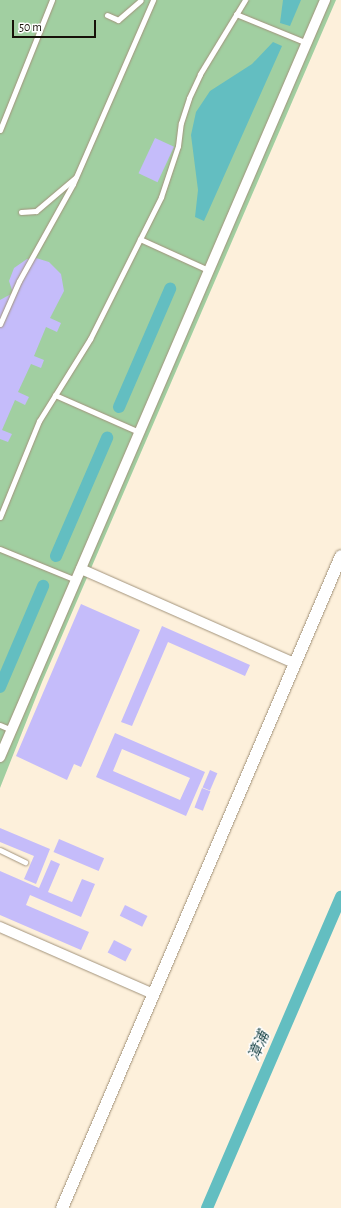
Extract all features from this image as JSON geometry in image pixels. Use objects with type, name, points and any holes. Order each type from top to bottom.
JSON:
[{"type":"street","points":[[0,757],[208,270],[326,0]]},
{"type":"street","points":[[62,1208],[341,556]]},
{"type":"street","points":[[81,569],[296,664]]},
{"type":"street","points":[[0,927],[153,994]]},
{"type":"lane","points":[[0,130],[52,0]]},
{"type":"lane","points":[[107,15],[118,20],[140,0]]},
{"type":"lane","points":[[0,324],[19,281],[77,176],[153,0]]},
{"type":"lane","points":[[0,517],[39,421],[90,338],[140,239],[173,166],[189,98],[216,43],[245,0]]},
{"type":"lane","points":[[236,14],[307,43]]},
{"type":"lane","points":[[21,212],[36,211],[77,176]]},
{"type":"lane","points":[[140,239],[208,270]]},
{"type":"lane","points":[[55,395],[139,432]]},
{"type":"lane","points":[[0,549],[76,580]]},
{"type":"lane","points":[[0,725],[12,730]]},
{"type":"lane","points":[[0,850],[25,862]]},
{"type":"green space","points":[[0,0],[336,0],[42,682],[0,788]]},
{"type":"water","points":[[283,0],[301,0],[290,26],[280,23]]},
{"type":"water","points":[[273,42],[282,46],[204,221],[195,217],[198,190],[191,135],[196,112],[210,91],[252,64]]},
{"type":"building","points":[[155,138],[174,147],[158,182],[139,173]]},
{"type":"building","points":[[36,258],[49,262],[61,274],[64,291],[50,318],[61,323],[57,332],[46,327],[34,356],[44,360],[41,368],[31,364],[18,392],[29,397],[25,405],[15,400],[2,430],[12,434],[8,442],[0,439],[0,300],[13,293],[9,281],[14,268],[27,259]]},
{"type":"building","points":[[81,604],[140,630],[81,767],[74,764],[67,780],[16,756]]},
{"type":"building","points":[[162,626],[250,665],[245,676],[168,642],[132,726],[121,722]]},
{"type":"building","points":[[115,733],[205,772],[186,816],[96,777]],"holes":[[[122,749],[190,778],[180,800],[113,771]]]},
{"type":"building","points":[[210,770],[217,773],[210,791],[203,787]]},
{"type":"building","points":[[202,788],[210,791],[203,811],[194,808]]},
{"type":"building","points":[[0,828],[50,849],[36,884],[24,879],[34,856],[0,842]]},
{"type":"building","points":[[59,839],[104,858],[99,871],[54,852]]},
{"type":"building","points":[[51,860],[60,864],[48,892],[72,902],[82,879],[95,884],[81,917],[30,895],[26,905],[89,932],[81,950],[0,915],[0,871],[39,888]]},
{"type":"building","points":[[125,905],[147,916],[142,927],[120,916]]},
{"type":"building","points":[[114,940],[132,949],[125,962],[108,952]]},
{"type":"waterway","points":[[119,407],[170,289]]},
{"type":"waterway","points":[[56,556],[107,438]]},
{"type":"waterway","points":[[0,687],[43,586]]},
{"type":"waterway","name":"漳浦","points":[[207,1208],[341,897]]}]
